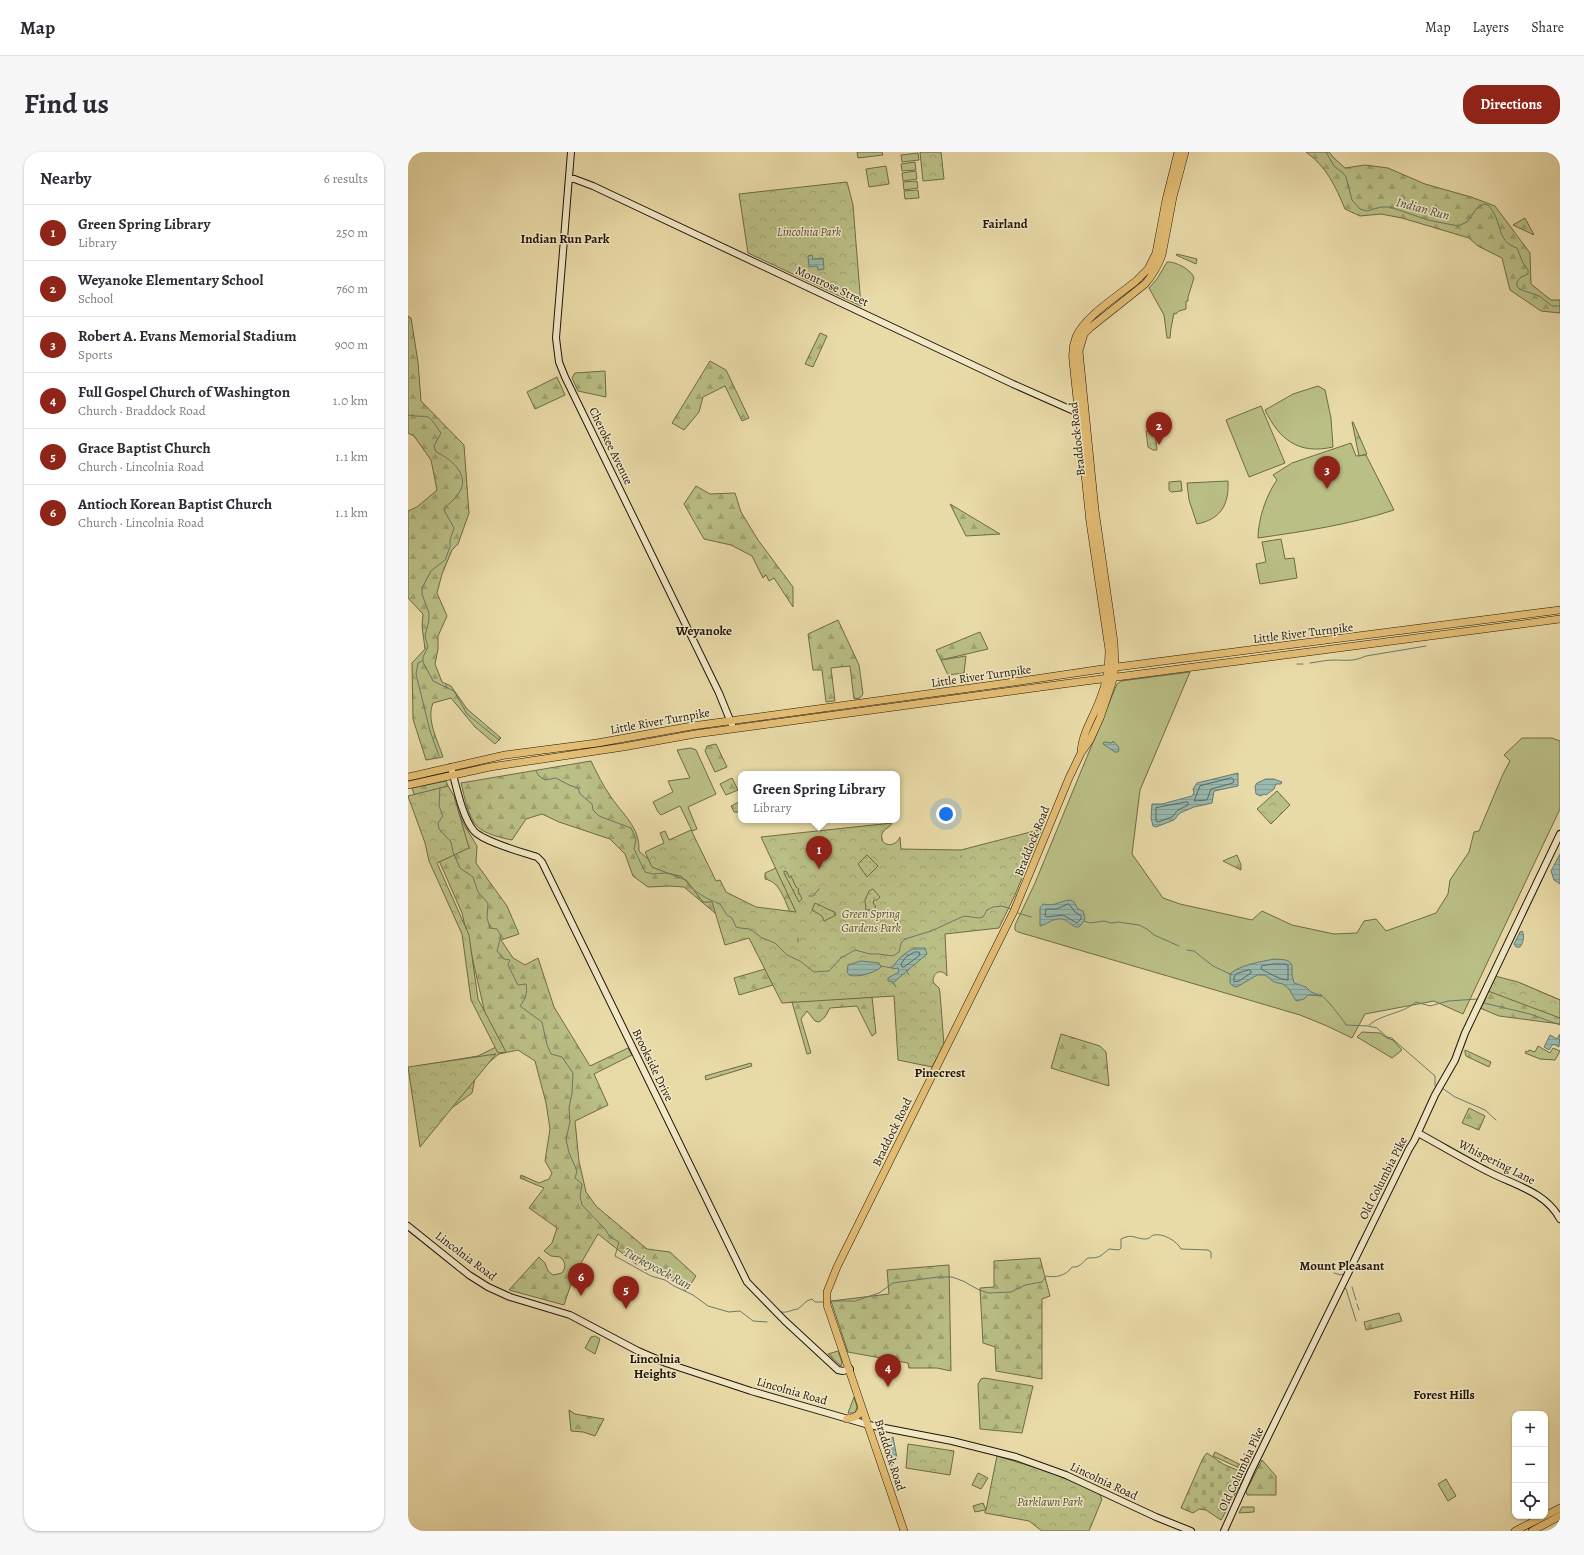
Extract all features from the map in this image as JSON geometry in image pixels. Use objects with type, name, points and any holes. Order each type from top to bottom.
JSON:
[{"type":"main road","name":"Braddock Road","points":[[1081,414],[1072,354],[1076,336],[1086,322],[1142,276],[1153,261],[1178,152]]},
{"type":"main road","name":"Braddock Road","points":[[904,1531],[826,1299],[829,1286],[837,1267],[1009,922],[1081,753],[1090,740],[1105,705],[1112,668],[1090,522],[1081,414],[1079,358],[1082,340],[1090,327],[1148,280],[1159,264],[1173,197],[1185,152]]},
{"type":"main road","name":"Little River Turnpike","points":[[408,785],[452,770],[505,755],[597,743],[731,720],[1112,668],[1560,610]]},
{"type":"main road","name":"Little River Turnpike","points":[[408,777],[452,770],[490,767],[733,729],[1560,619]]},
{"type":"main road","name":"Braddock Road","points":[[1081,753],[1082,743],[1110,678]]},
{"type":"main road","points":[[1084,682],[1093,683],[1097,686],[1100,694],[1099,702]]},
{"type":"main road","points":[[847,1419],[860,1413],[862,1408],[861,1401]]},
{"type":"main road","points":[[1514,1531],[1560,1508]]},
{"type":"main road","points":[[1532,1531],[1560,1516]]},
{"type":"street","name":"Cherokee Avenue","points":[[571,152],[556,338],[559,362],[731,720],[733,729]]},
{"type":"street","name":"Montrose Street","points":[[569,177],[593,186],[1081,414]]},
{"type":"street","name":"Brookside Drive","points":[[452,770],[462,806],[474,831],[486,839],[537,857],[542,862],[747,1282],[838,1370],[843,1371],[850,1369]]},
{"type":"street","name":"Old Columbia Pike","points":[[1224,1531],[1246,1482],[1345,1277],[1418,1133],[1435,1096],[1455,1060],[1465,1033],[1560,834]]},
{"type":"street","name":"Whispering Lane","points":[[1418,1133],[1489,1172],[1540,1197],[1551,1206],[1560,1219]]},
{"type":"street","name":"Lincolnia Road","points":[[408,1226],[474,1278],[500,1293],[570,1315],[638,1351],[666,1363],[751,1391],[869,1425],[964,1443],[1019,1458],[1066,1475],[1156,1517],[1191,1531]]},
{"type":"green space","points":[[857,152],[882,152],[883,155],[858,158]]},
{"type":"green space","points":[[920,152],[941,152],[944,179],[923,181]]},
{"type":"green space","points":[[1306,152],[1329,152],[1345,168],[1365,165],[1388,168],[1425,184],[1471,197],[1495,206],[1530,253],[1531,284],[1551,300],[1560,300],[1560,313],[1541,311],[1510,290],[1502,258],[1478,246],[1469,238],[1402,218],[1381,214],[1360,216],[1345,209],[1325,170]]},
{"type":"green space","points":[[918,153],[919,160],[902,162],[901,155]]},
{"type":"green space","points":[[915,162],[916,170],[902,171],[901,164]]},
{"type":"green space","points":[[886,166],[889,184],[869,187],[866,169]]},
{"type":"green space","points":[[916,171],[917,179],[903,181],[902,173]]},
{"type":"green space","points":[[917,181],[918,188],[904,190],[903,182]]},
{"type":"green space","name":"Lincolnia Park","points":[[847,182],[853,205],[861,306],[748,253],[739,194]]},
{"type":"green space","points":[[918,190],[919,198],[905,199],[904,191]]},
{"type":"green space","points":[[1525,218],[1534,235],[1513,225]]},
{"type":"green space","points":[[1176,255],[1197,259],[1196,264]]},
{"type":"green space","points":[[1167,262],[1183,267],[1193,275],[1194,278],[1188,301],[1186,301],[1186,309],[1179,311],[1176,314],[1174,313],[1170,338],[1167,338],[1164,315],[1149,288],[1157,279]]},
{"type":"green space","points":[[408,316],[411,318],[418,362],[421,401],[464,445],[469,513],[458,544],[452,550],[442,574],[437,593],[447,616],[438,636],[438,649],[435,664],[442,682],[451,686],[467,709],[501,738],[495,744],[475,727],[451,698],[433,703],[431,710],[432,723],[443,757],[426,760],[413,719],[412,663],[425,649],[422,626],[423,614],[408,598],[408,511],[417,507],[437,490],[431,460],[414,436],[408,433]]},
{"type":"green space","points":[[820,333],[827,336],[813,367],[805,364]]},
{"type":"green space","points":[[710,361],[726,370],[749,418],[742,421],[725,386],[703,397],[699,412],[684,430],[672,423]]},
{"type":"green space","points":[[605,371],[606,397],[578,391],[572,378],[575,373]]},
{"type":"green space","points":[[557,377],[565,395],[535,409],[527,392]]},
{"type":"green space","points":[[1318,386],[1325,390],[1331,418],[1333,447],[1310,449],[1291,442],[1283,437],[1265,410],[1293,394]]},
{"type":"green space","points":[[1261,406],[1285,463],[1249,477],[1226,420]]},
{"type":"green space","points":[[1353,422],[1367,454],[1359,456]]},
{"type":"green space","points":[[1153,430],[1155,432],[1157,450],[1153,450],[1148,447],[1146,431]]},
{"type":"green space","points":[[1351,443],[1356,456],[1366,455],[1394,510],[1343,524],[1258,538],[1259,523],[1263,508],[1269,493],[1277,480],[1273,475],[1292,463]]},
{"type":"green space","points":[[1181,481],[1182,491],[1171,492],[1169,490],[1169,482]]},
{"type":"green space","points":[[1228,481],[1227,497],[1222,510],[1212,519],[1197,524],[1189,500],[1187,483]]},
{"type":"green space","points":[[696,486],[710,494],[735,493],[741,512],[758,540],[793,587],[793,607],[774,578],[769,581],[766,575],[763,578],[752,556],[731,545],[704,539],[684,504]]},
{"type":"green space","points":[[950,504],[1000,534],[966,536]]},
{"type":"green space","points":[[1281,539],[1285,559],[1294,558],[1297,578],[1260,584],[1256,564],[1266,562],[1262,542]]},
{"type":"green space","points":[[838,620],[859,665],[863,694],[860,698],[854,699],[850,666],[831,668],[835,701],[826,702],[822,670],[813,670],[808,634]]},
{"type":"green space","points":[[980,632],[988,649],[941,660],[936,650]]},
{"type":"green space","points":[[966,656],[964,673],[948,675],[941,660]]},
{"type":"green space","points":[[1190,672],[1140,790],[1132,854],[1163,898],[1180,904],[1252,920],[1262,911],[1292,925],[1334,934],[1357,933],[1364,921],[1376,919],[1386,931],[1436,913],[1448,894],[1450,880],[1469,852],[1474,832],[1479,831],[1510,761],[1504,755],[1522,738],[1552,738],[1560,741],[1560,809],[1463,1014],[1434,1001],[1365,1014],[1352,1038],[1300,1015],[1015,930],[1015,925],[1035,883],[1117,684],[1121,681]]},
{"type":"green space","points":[[716,744],[727,767],[715,772],[705,751],[707,746]]},
{"type":"green space","points":[[691,748],[696,750],[716,794],[688,807],[697,829],[692,831],[680,806],[661,815],[653,802],[673,792],[668,781],[690,778],[677,750]]},
{"type":"green space","points":[[591,761],[608,793],[634,828],[639,843],[639,851],[648,859],[663,855],[698,873],[836,999],[872,997],[876,1033],[872,1036],[857,1006],[830,1008],[825,1017],[819,1022],[815,1021],[807,1011],[801,1019],[811,1053],[807,1054],[792,1002],[807,1000],[768,951],[721,918],[684,887],[648,887],[633,876],[625,854],[610,839],[559,822],[542,814],[526,819],[512,840],[493,835],[480,829],[471,817],[461,783]]},
{"type":"green space","points":[[732,778],[738,790],[726,795],[720,784]]},
{"type":"green space","points":[[446,781],[463,823],[477,846],[476,863],[507,906],[519,934],[501,940],[513,958],[525,965],[538,958],[554,1007],[590,1066],[628,1048],[632,1055],[594,1074],[608,1105],[575,1121],[579,1161],[586,1192],[596,1206],[647,1249],[670,1252],[696,1276],[686,1291],[662,1269],[636,1264],[598,1234],[574,1275],[564,1305],[509,1290],[539,1257],[545,1263],[548,1271],[553,1275],[562,1273],[565,1267],[560,1257],[551,1256],[544,1251],[552,1243],[557,1228],[529,1208],[544,1188],[520,1178],[521,1175],[539,1183],[549,1179],[552,1173],[545,1161],[550,1129],[546,1103],[535,1061],[518,1050],[499,1054],[476,1073],[472,1093],[426,1127],[418,1066],[478,1056],[496,1047],[487,1022],[462,913],[430,840],[412,788]]},
{"type":"green space","points":[[448,786],[454,796],[469,848],[437,863],[469,935],[478,999],[506,1052],[498,1053],[471,1000],[462,934],[429,861],[425,843],[408,796]]},
{"type":"green space","points":[[1277,791],[1290,805],[1271,824],[1257,809]]},
{"type":"green space","points":[[738,802],[738,812],[734,812],[731,806]]},
{"type":"green space","name":"Green Spring Gardens Park","points":[[892,823],[882,834],[883,841],[891,844],[898,841],[900,837],[901,849],[961,850],[1042,829],[1015,895],[999,928],[945,934],[947,976],[942,972],[938,972],[933,979],[933,982],[939,988],[940,993],[944,1045],[932,1067],[898,1060],[894,996],[782,1003],[749,938],[725,945],[712,902],[703,902],[686,880],[652,867],[645,852],[664,843],[660,833],[665,831],[669,840],[691,830],[716,881],[720,880],[726,892],[756,907],[796,912],[761,837]]},
{"type":"green space","points":[[823,848],[827,850],[829,854],[827,858],[823,860],[819,858],[817,854],[819,850]]},
{"type":"green space","points":[[867,855],[878,866],[867,877],[858,864]]},
{"type":"green space","points":[[1237,855],[1241,865],[1241,870],[1223,861]]},
{"type":"green space","points":[[776,868],[797,913],[790,912],[778,887],[765,879],[765,873]]},
{"type":"green space","points":[[784,871],[787,872],[789,877],[791,876],[796,887],[799,889],[798,891],[802,899],[799,902],[784,873]]},
{"type":"green space","points":[[873,889],[880,897],[877,900],[874,900],[873,903],[876,907],[873,910],[866,910],[865,900],[869,891]]},
{"type":"green space","points":[[815,903],[834,912],[836,915],[824,921],[822,916],[812,910]]},
{"type":"green space","points":[[765,969],[773,985],[739,995],[734,978]]},
{"type":"green space","points":[[1495,976],[1518,982],[1560,1000],[1560,1018],[1488,991]]},
{"type":"green space","points":[[1520,983],[1560,1000],[1560,1024],[1499,1016],[1480,1008],[1484,1003],[1488,991]]},
{"type":"green space","points":[[1362,1032],[1380,1033],[1393,1040],[1402,1050],[1392,1058],[1357,1037]]},
{"type":"green space","points":[[1061,1034],[1100,1046],[1106,1052],[1109,1086],[1051,1068]]},
{"type":"green space","points":[[1538,1046],[1550,1053],[1553,1048],[1560,1051],[1555,1060],[1540,1059],[1525,1053],[1529,1050],[1535,1052]]},
{"type":"green space","points":[[1465,1050],[1491,1062],[1489,1067],[1466,1056]]},
{"type":"green space","points":[[496,1054],[420,1147],[408,1067]]},
{"type":"green space","points":[[751,1063],[752,1066],[706,1080],[705,1076]]},
{"type":"green space","points":[[1469,1108],[1485,1116],[1479,1130],[1462,1123]]},
{"type":"green space","points":[[1040,1258],[1050,1296],[1042,1299],[1042,1379],[996,1371],[995,1347],[983,1343],[980,1288],[994,1287],[994,1261]]},
{"type":"green space","points":[[949,1265],[951,1371],[937,1368],[909,1368],[908,1363],[848,1352],[831,1301],[889,1294],[887,1270]]},
{"type":"green space","points":[[1399,1313],[1402,1321],[1366,1330],[1364,1322]]},
{"type":"green space","points":[[595,1336],[600,1339],[595,1354],[585,1348],[591,1337]]},
{"type":"green space","points":[[838,1351],[842,1362],[841,1366],[828,1354]]},
{"type":"green space","points":[[984,1378],[1033,1386],[1022,1433],[980,1429],[978,1384],[981,1379]]},
{"type":"green space","points":[[854,1397],[857,1407],[855,1413],[848,1413]]},
{"type":"green space","points":[[569,1410],[575,1414],[604,1419],[595,1436],[583,1432],[571,1431]]},
{"type":"green space","points":[[908,1444],[954,1451],[950,1475],[906,1468]]},
{"type":"green space","points":[[1215,1452],[1249,1469],[1248,1472],[1213,1456]]},
{"type":"green space","points":[[1207,1453],[1223,1464],[1246,1474],[1221,1520],[1206,1510],[1199,1509],[1193,1513],[1181,1508],[1203,1458]]},
{"type":"green space","name":"Parklawn Park","points":[[997,1456],[1053,1473],[1099,1493],[1102,1499],[1089,1531],[1042,1531],[1029,1521],[985,1513],[985,1510],[975,1512],[973,1506],[983,1503],[986,1510]]},
{"type":"green space","points":[[1262,1460],[1276,1476],[1276,1495],[1247,1495],[1246,1491]]},
{"type":"green space","points":[[978,1473],[988,1478],[981,1489],[972,1485]]},
{"type":"green space","points":[[1446,1479],[1456,1496],[1448,1501],[1438,1484]]},
{"type":"green space","points":[[1242,1507],[1254,1507],[1254,1512],[1239,1513]]},
{"type":"water","points":[[812,255],[813,259],[823,258],[824,269],[818,270],[817,266],[809,267],[808,256]]},
{"type":"water","points":[[1113,741],[1118,746],[1118,752],[1115,752],[1103,744],[1104,742],[1112,743]]},
{"type":"water","points":[[1238,773],[1238,786],[1214,791],[1212,803],[1194,807],[1180,813],[1174,820],[1156,827],[1153,826],[1151,818],[1152,804],[1162,804],[1192,796],[1194,793],[1193,789],[1197,783]]},
{"type":"water","points":[[1266,779],[1274,779],[1282,782],[1281,784],[1276,784],[1274,789],[1266,795],[1264,794],[1261,796],[1256,794],[1255,786],[1257,783]]},
{"type":"water","points":[[1560,854],[1560,884],[1554,880],[1551,871]]},
{"type":"water","points":[[1071,900],[1078,909],[1083,911],[1085,918],[1079,927],[1074,926],[1062,919],[1053,920],[1040,926],[1040,908],[1043,904],[1051,905]]},
{"type":"water","points":[[1522,931],[1522,944],[1520,947],[1516,947],[1514,944]]},
{"type":"water","points":[[915,948],[925,948],[927,954],[894,982],[888,981],[888,978],[899,972],[898,968],[892,968],[905,954]]},
{"type":"water","points":[[1274,959],[1288,961],[1292,965],[1294,983],[1306,987],[1311,992],[1322,996],[1308,995],[1304,999],[1296,1001],[1289,989],[1283,984],[1274,982],[1265,975],[1257,975],[1237,987],[1230,983],[1230,974],[1240,968]]},
{"type":"water","points":[[861,961],[879,963],[881,967],[866,974],[857,976],[849,975],[847,972],[848,965]]},
{"type":"water","points":[[1560,1034],[1559,1047],[1553,1044],[1549,1050],[1544,1047],[1550,1035],[1557,1039]]},
{"type":"water","points":[[893,1437],[897,1458],[890,1468],[883,1444]]},
{"type":"waterway","name":"Indian Run","points":[[1326,152],[1334,166],[1346,177],[1352,200],[1360,209],[1367,211],[1381,207],[1390,207],[1428,220],[1458,226],[1467,222],[1477,208],[1484,204],[1488,205],[1493,211],[1505,241],[1517,248],[1523,263],[1528,270],[1528,274],[1521,277],[1517,282],[1519,289],[1539,296],[1552,306],[1560,306]]},
{"type":"waterway","name":"Turkeycock Run","points":[[408,415],[430,418],[441,433],[434,446],[436,452],[453,463],[461,474],[462,480],[462,486],[459,493],[444,510],[454,528],[450,540],[450,547],[445,560],[431,571],[422,588],[422,594],[429,613],[425,636],[428,647],[423,657],[423,662],[433,681],[454,691],[467,714],[499,740]]},
{"type":"waterway","points":[[1310,663],[1331,660],[1353,660],[1366,656],[1426,646]]},
{"type":"waterway","name":"Turkeycock Run","points":[[422,661],[418,663],[416,674],[430,731],[439,756]]},
{"type":"waterway","points":[[1297,664],[1303,664]]},
{"type":"waterway","name":"Turkeycock Run","points":[[536,771],[539,776],[545,780],[556,778],[578,788],[580,794],[592,804],[593,810],[599,816],[631,828],[636,839],[634,849],[645,872],[653,874],[666,873],[681,876],[695,891],[720,904],[727,915],[732,918],[736,927],[750,929],[762,938],[775,943],[787,955],[800,961],[814,972],[829,971],[841,958],[855,950],[870,954],[893,956],[899,952],[901,943],[905,939],[931,931],[964,916],[979,918],[983,917],[987,910],[993,907],[1002,906],[1011,909]]},
{"type":"waterway","name":"Turkeycock Run","points":[[440,787],[439,806],[443,816],[438,823],[439,829],[451,842],[453,852],[460,868],[473,877],[478,892],[488,903],[487,918],[490,928],[497,929],[501,936],[497,951],[504,959],[510,960],[508,965],[518,985],[526,984],[526,996],[520,1006],[542,1022],[547,1045],[551,1054],[562,1057],[573,1073],[572,1093],[569,1108],[570,1122],[566,1139],[569,1153],[577,1171],[575,1178],[582,1184],[580,1196],[582,1205],[605,1229],[610,1237],[619,1242],[615,1256],[651,1276],[665,1280],[693,1295],[708,1306],[729,1312],[740,1311],[753,1321],[767,1322]]},
{"type":"waterway","points":[[1524,917],[1541,880]]},
{"type":"waterway","points":[[809,896],[813,896],[819,889]]},
{"type":"waterway","name":"Turkeycock Run","points":[[1018,913],[1031,917]]},
{"type":"waterway","name":"Turkeycock Run","points":[[1084,921],[1090,923],[1104,921],[1139,925],[1154,935],[1179,946]]},
{"type":"waterway","points":[[1510,947],[1519,928]]},
{"type":"waterway","name":"Turkeycock Run","points":[[1187,950],[1194,951],[1213,966],[1232,975]]},
{"type":"waterway","points":[[881,966],[892,968]]},
{"type":"waterway","points":[[906,970],[909,975]]},
{"type":"waterway","points":[[892,982],[896,987]]},
{"type":"waterway","name":"Turkeycock Run","points":[[1320,994],[1334,1008],[1346,1025],[1377,1028],[1387,1037],[1392,1038],[1435,1076],[1435,1086]]},
{"type":"waterway","name":"Turkeycock Run","points":[[1369,1025],[1380,1018],[1405,1009],[1416,1002],[1430,1006],[1448,1001],[1478,999]]},
{"type":"waterway","name":"Turkeycock Run","points":[[1484,1003],[1530,1014],[1560,1025]]},
{"type":"waterway","name":"Turkeycock Run","points":[[1442,1088],[1455,1097],[1485,1110],[1496,1120]]},
{"type":"waterway","name":"Turkeycock Run","points":[[832,1301],[855,1301],[879,1293],[893,1283],[938,1277],[952,1277],[979,1290],[989,1293],[1011,1292],[1025,1285],[1042,1282],[1046,1276],[1053,1277],[1064,1274],[1072,1267],[1079,1266],[1088,1258],[1096,1258],[1109,1249],[1119,1250],[1121,1248],[1121,1239],[1128,1236],[1142,1239],[1148,1239],[1154,1235],[1165,1236],[1181,1249],[1208,1250],[1211,1252],[1211,1258]]},
{"type":"waterway","points":[[1356,1249],[1360,1240]]},
{"type":"waterway","points":[[1334,1273],[1341,1275],[1344,1274],[1354,1254]]},
{"type":"waterway","points":[[1343,1287],[1346,1289],[1356,1321]]},
{"type":"waterway","points":[[1352,1287],[1356,1300]]},
{"type":"waterway","name":"Turkeycock Run","points":[[780,1312],[788,1312],[798,1309],[807,1301],[812,1299],[815,1302],[823,1302]]},
{"type":"waterway","points":[[1357,1304],[1359,1310]]},
{"type":"waterway","points":[[1247,1487],[1270,1440]]},
{"type":"place","name":"Weyanoke Elementary School","points":[[1159,445]]},
{"type":"place","name":"Robert A. Evans Memorial Stadium","points":[[1327,489]]},
{"type":"place","name":"Green Spring Library","points":[[819,869]]},
{"type":"place","name":"Antioch Korean Baptist Church","points":[[581,1296]]},
{"type":"place","name":"Grace Baptist Church","points":[[626,1309]]},
{"type":"place","name":"Full Gospel Church of Washington","points":[[888,1387]]},
{"type":"district","name":"Fairland","points":[[1005,223]]},
{"type":"district","name":"Indian Run Park","points":[[565,238]]},
{"type":"district","name":"Weyanoke","points":[[704,630]]},
{"type":"district","name":"Pinecrest","points":[[940,1072]]},
{"type":"district","name":"Mount Pleasant","points":[[1342,1265]]},
{"type":"district","name":"Lincolnia Heights","points":[[655,1366]]},
{"type":"district","name":"Forest Hills","points":[[1444,1394]]}]
